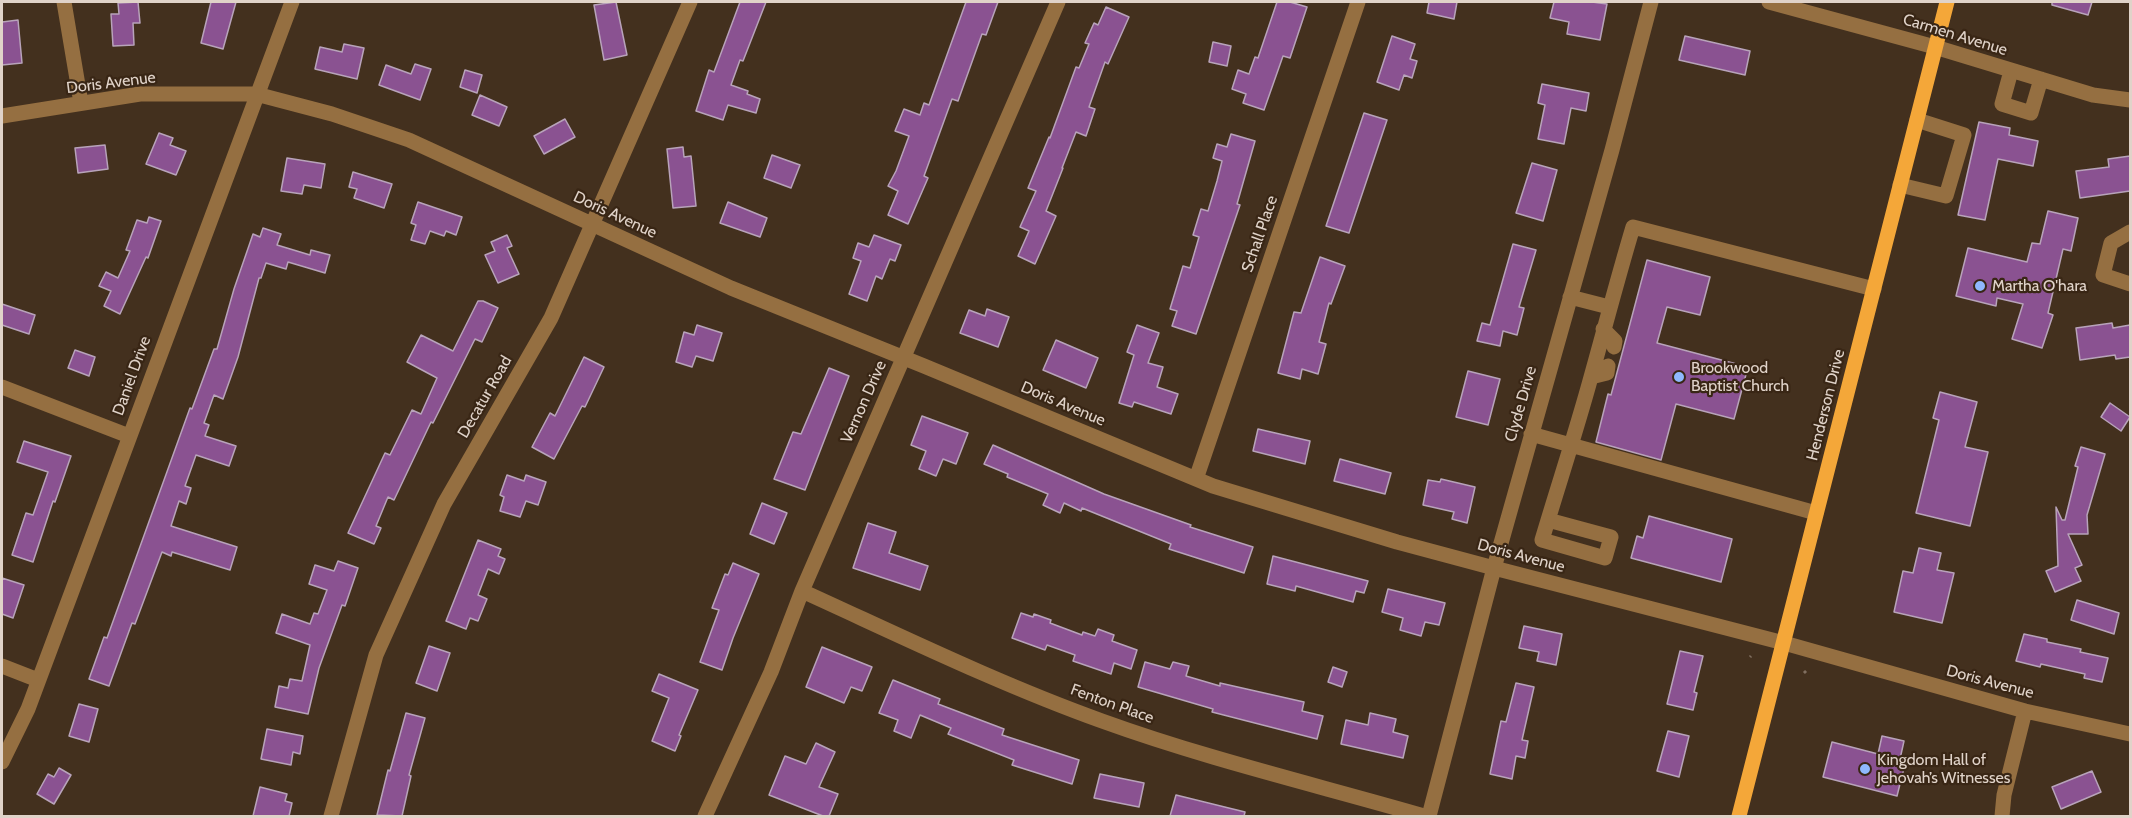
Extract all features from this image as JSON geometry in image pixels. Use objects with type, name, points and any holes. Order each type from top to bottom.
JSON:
[{"type":"main road","name":"Henderson Drive","points":[[1739,816],[1947,2]]},
{"type":"street","points":[[64,2],[81,104]]},
{"type":"street","name":"Daniel Drive","points":[[2,762],[28,709],[292,2]]},
{"type":"street","name":"Decatur Road","points":[[331,816],[376,655],[444,504],[551,318],[690,2]]},
{"type":"street","name":"Vernon Drive","points":[[705,816],[771,672],[802,591],[1058,2]]},
{"type":"street","name":"Schall Place","points":[[1196,479],[1358,2]]},
{"type":"street","name":"Clyde Drive","points":[[1426,816],[1612,150],[1651,2]]},
{"type":"street","name":"Carmen Avenue","points":[[1769,2],[1935,47],[2093,95],[2130,100]]},
{"type":"street","points":[[2011,71],[2002,104],[2031,113],[2041,80]]},
{"type":"street","name":"Doris Avenue","points":[[2,116],[140,94],[256,94],[332,114],[409,140],[730,288],[1196,479],[1398,542],[1784,643],[2025,711],[2130,734]]},
{"type":"street","points":[[1900,185],[1946,196],[1964,135],[1917,120]]},
{"type":"street","points":[[1548,520],[1633,227],[1874,289]]},
{"type":"street","points":[[2130,232],[2111,243],[2103,275],[2130,284]]},
{"type":"street","points":[[1570,297],[1609,307]]},
{"type":"street","points":[[1603,329],[1615,341],[1614,347]]},
{"type":"street","points":[[1591,377],[1607,373],[1608,366]]},
{"type":"street","points":[[2,387],[129,436]]},
{"type":"street","points":[[1532,434],[1816,513]]},
{"type":"street","name":"Fenton Place","points":[[802,591],[1049,701],[1103,721],[1183,748],[1426,816]]},
{"type":"street","points":[[2,666],[38,680]]},
{"type":"street","points":[[2002,816],[2004,795],[2025,711]]},
{"type":"building","points":[[138,2],[140,23],[133,23],[134,45],[113,46],[111,14],[119,14],[118,3]]},
{"type":"building","points":[[211,2],[236,2],[223,49],[201,43]]},
{"type":"building","points":[[616,2],[627,55],[604,60],[594,5]]},
{"type":"building","points":[[740,2],[766,2],[731,85],[748,91],[747,94],[760,99],[756,113],[728,105],[723,120],[696,111],[709,70],[714,72]]},
{"type":"building","points":[[966,2],[998,2],[986,35],[982,34],[958,101],[952,99],[924,176],[928,178],[908,224],[888,215],[898,191],[888,186],[909,136],[895,131],[904,109],[920,115],[924,103],[929,105]]},
{"type":"building","points":[[1277,2],[1290,2],[1307,7],[1290,58],[1283,56],[1264,110],[1243,103],[1246,94],[1232,89],[1238,70],[1249,74],[1255,57],[1258,58]]},
{"type":"building","points":[[1429,2],[1457,2],[1454,19],[1427,13]]},
{"type":"building","points":[[1554,2],[1607,4],[1600,40],[1567,34],[1569,22],[1550,18]]},
{"type":"building","points":[[2052,2],[2092,2],[2088,15],[2052,5]]},
{"type":"building","points":[[1106,7],[1129,17],[1108,64],[1105,62],[1089,107],[1095,109],[1086,136],[1076,132],[1062,168],[1046,211],[1056,216],[1035,264],[1018,256],[1029,231],[1020,227],[1036,191],[1028,188],[1050,138],[1076,67],[1079,68],[1089,44],[1085,43],[1094,23],[1098,25]]},
{"type":"building","points":[[18,20],[22,63],[2,65],[2,22]]},
{"type":"building","points":[[1392,36],[1415,44],[1410,59],[1417,61],[1412,78],[1404,75],[1399,90],[1377,82]]},
{"type":"building","points":[[1685,36],[1750,51],[1745,75],[1679,60]]},
{"type":"building","points":[[1213,42],[1231,46],[1227,66],[1209,62]]},
{"type":"building","points":[[344,44],[364,48],[357,79],[315,69],[320,47],[342,52]]},
{"type":"building","points":[[415,64],[431,69],[420,100],[379,85],[386,65],[411,74]]},
{"type":"building","points":[[465,70],[482,75],[477,93],[460,87]]},
{"type":"building","points":[[1542,84],[1589,93],[1586,111],[1571,108],[1564,144],[1538,139],[1545,105],[1538,103]]},
{"type":"building","points":[[480,95],[507,107],[499,126],[472,115]]},
{"type":"building","points":[[1364,113],[1387,120],[1349,233],[1326,226]]},
{"type":"building","points":[[565,119],[575,137],[544,154],[534,136]]},
{"type":"building","points":[[1979,122],[2010,128],[2009,135],[2038,141],[2033,166],[1998,159],[1985,220],[1958,215]]},
{"type":"building","points":[[159,133],[173,138],[170,145],[186,151],[176,175],[146,164]]},
{"type":"building","points":[[1231,134],[1255,141],[1237,204],[1240,205],[1196,334],[1172,326],[1177,311],[1170,309],[1183,266],[1190,268],[1199,237],[1193,235],[1201,209],[1208,211],[1217,181],[1222,161],[1213,158],[1217,144],[1227,147]]},
{"type":"building","points":[[105,145],[108,169],[78,173],[75,148]]},
{"type":"building","points":[[683,147],[684,157],[691,156],[696,206],[673,208],[667,149]]},
{"type":"building","points":[[772,155],[800,165],[791,188],[764,178]]},
{"type":"building","points":[[2130,156],[2130,191],[2080,198],[2076,171],[2109,167],[2108,159]]},
{"type":"building","points":[[287,158],[325,164],[321,188],[304,185],[302,194],[281,191]]},
{"type":"building","points":[[1532,163],[1557,170],[1543,221],[1516,213]]},
{"type":"building","points":[[353,172],[392,184],[384,208],[354,198],[357,189],[349,187]]},
{"type":"building","points":[[418,202],[462,217],[456,235],[446,231],[444,236],[430,231],[425,244],[411,240],[416,225],[411,223]]},
{"type":"building","points":[[728,202],[767,218],[760,237],[720,223]]},
{"type":"building","points":[[2048,211],[2078,218],[2071,251],[2063,249],[2048,313],[2053,315],[2042,348],[2012,339],[2023,304],[1997,298],[1996,306],[1956,296],[1968,248],[2027,262],[2032,243],[2040,244]]},
{"type":"building","points":[[149,217],[161,221],[148,258],[146,257],[120,314],[104,306],[111,291],[99,286],[106,272],[118,278],[130,251],[126,250],[137,220],[147,223]]},
{"type":"building","points":[[263,228],[281,234],[277,245],[310,255],[311,250],[330,255],[325,273],[288,262],[286,269],[266,263],[261,278],[259,278],[238,357],[223,399],[214,395],[204,423],[209,425],[205,436],[236,446],[229,466],[196,455],[185,486],[191,488],[186,504],[179,501],[171,526],[237,547],[230,570],[172,552],[171,556],[162,552],[109,686],[89,679],[104,637],[107,638],[190,408],[192,409],[214,349],[217,349],[253,234],[260,237]]},
{"type":"building","points":[[507,235],[512,246],[507,248],[519,274],[498,283],[485,255],[495,251],[491,242]]},
{"type":"building","points":[[874,235],[901,245],[895,261],[890,259],[882,279],[876,276],[867,301],[849,294],[861,261],[853,258],[858,243],[869,247]]},
{"type":"building","points":[[1513,244],[1536,250],[1519,307],[1524,308],[1517,335],[1503,331],[1500,346],[1477,341],[1482,323],[1490,325]]},
{"type":"building","points":[[1320,257],[1345,266],[1331,304],[1329,303],[1319,342],[1326,344],[1318,374],[1302,369],[1300,379],[1278,373],[1294,312],[1301,313]]},
{"type":"building","points":[[1647,260],[1710,277],[1700,315],[1667,307],[1657,343],[1748,367],[1734,419],[1676,404],[1661,460],[1596,442]]},
{"type":"building","points":[[478,301],[498,308],[482,342],[475,339],[433,423],[431,422],[394,500],[388,497],[376,526],[381,528],[374,544],[348,533],[385,453],[390,455],[412,410],[421,414],[437,378],[407,362],[421,335],[453,351]]},
{"type":"building","points":[[2,304],[35,315],[29,334],[2,325]]},
{"type":"building","points":[[987,309],[1009,317],[998,347],[960,333],[969,310],[985,316]]},
{"type":"building","points":[[2112,323],[2113,328],[2130,325],[2130,357],[2116,359],[2115,355],[2080,360],[2076,328]]},
{"type":"building","points":[[697,325],[722,333],[713,361],[696,356],[692,367],[676,362],[684,332],[694,335]]},
{"type":"building","points":[[1137,325],[1159,333],[1148,363],[1163,367],[1157,387],[1178,394],[1171,414],[1134,402],[1132,407],[1119,403],[1134,355],[1127,352]]},
{"type":"building","points":[[1056,340],[1098,358],[1086,388],[1043,370]]},
{"type":"building","points":[[75,350],[95,357],[89,376],[68,368]]},
{"type":"building","points":[[584,357],[604,367],[585,407],[582,406],[554,459],[532,447],[550,413],[555,416]]},
{"type":"building","points":[[829,368],[849,376],[805,490],[774,479],[793,432],[801,434]]},
{"type":"building","points":[[1468,371],[1500,379],[1488,425],[1456,417]]},
{"type":"building","points":[[1940,392],[1977,402],[1965,447],[1988,452],[1970,526],[1916,513],[1939,420],[1933,418]]},
{"type":"building","points":[[2110,403],[2130,417],[2121,431],[2101,417]]},
{"type":"building","points":[[922,416],[968,433],[956,464],[943,459],[936,476],[919,469],[926,451],[911,445]]},
{"type":"building","points":[[1258,429],[1310,441],[1305,464],[1253,451]]},
{"type":"building","points":[[24,441],[71,456],[33,562],[12,555],[26,513],[33,515],[48,472],[17,462]]},
{"type":"building","points":[[993,445],[1104,494],[1191,525],[1190,527],[1253,547],[1244,573],[1169,549],[1171,544],[1082,508],[1081,511],[1064,503],[1060,513],[1043,505],[1048,494],[1007,477],[1008,474],[984,464]]},
{"type":"building","points":[[2081,447],[2105,454],[2087,515],[2088,534],[2068,534],[2082,565],[2075,568],[2081,581],[2055,592],[2046,571],[2058,566],[2056,507],[2062,520],[2065,520]]},
{"type":"building","points":[[1340,459],[1391,473],[1385,494],[1334,481]]},
{"type":"building","points":[[507,475],[524,481],[526,475],[546,482],[538,505],[526,501],[520,517],[500,511],[504,497],[500,495]]},
{"type":"building","points":[[1441,479],[1475,487],[1467,523],[1452,519],[1454,512],[1423,505],[1428,480],[1440,482]]},
{"type":"building","points":[[762,503],[787,513],[774,544],[750,534]]},
{"type":"building","points":[[1649,516],[1732,539],[1721,582],[1631,558],[1637,536],[1643,538]]},
{"type":"building","points":[[868,523],[896,532],[889,553],[928,566],[920,590],[853,568]]},
{"type":"building","points":[[478,540],[501,549],[498,556],[505,559],[499,574],[488,569],[478,595],[487,599],[478,621],[470,618],[466,629],[446,621]]},
{"type":"building","points":[[1919,548],[1941,553],[1937,570],[1954,573],[1942,623],[1894,612],[1903,571],[1913,573]]},
{"type":"building","points":[[1273,556],[1368,581],[1364,593],[1356,591],[1353,602],[1296,586],[1295,591],[1267,584]]},
{"type":"building","points":[[338,561],[358,568],[319,668],[308,714],[275,707],[279,686],[288,688],[290,679],[302,681],[310,645],[276,633],[282,614],[310,624],[314,613],[318,614],[327,590],[309,584],[315,565],[334,571]]},
{"type":"building","points":[[733,563],[759,574],[722,670],[700,662],[719,610],[712,608],[725,574],[728,575]]},
{"type":"building","points":[[2,578],[24,585],[13,618],[2,614]]},
{"type":"building","points":[[1388,589],[1445,603],[1439,625],[1425,622],[1421,636],[1400,630],[1403,618],[1382,612]]},
{"type":"building","points":[[2077,600],[2119,613],[2114,634],[2071,620]]},
{"type":"building","points":[[1021,613],[1033,617],[1034,614],[1051,620],[1050,623],[1082,635],[1083,632],[1095,636],[1098,629],[1114,635],[1112,641],[1137,650],[1131,669],[1114,663],[1111,674],[1073,661],[1075,655],[1047,645],[1045,650],[1012,638]]},
{"type":"building","points":[[1524,626],[1562,634],[1556,665],[1537,661],[1539,652],[1519,648]]},
{"type":"building","points":[[2024,634],[2047,639],[2047,642],[2081,649],[2080,652],[2108,658],[2102,682],[2084,678],[2085,674],[2016,661]]},
{"type":"building","points":[[429,646],[450,653],[437,691],[416,683]]},
{"type":"building","points":[[822,647],[872,667],[862,691],[851,687],[844,703],[806,687]]},
{"type":"building","points":[[1680,651],[1703,656],[1694,692],[1697,693],[1693,710],[1667,704]]},
{"type":"building","points":[[1145,662],[1170,669],[1173,662],[1189,666],[1186,676],[1220,686],[1220,683],[1304,702],[1302,711],[1323,716],[1317,739],[1212,712],[1213,709],[1138,687]]},
{"type":"building","points":[[1333,667],[1347,672],[1342,687],[1328,682]]},
{"type":"building","points":[[659,674],[698,690],[679,735],[681,736],[675,751],[652,741],[669,698],[652,691]]},
{"type":"building","points":[[893,680],[940,699],[938,704],[1004,729],[1002,735],[1079,760],[1072,784],[1012,765],[1014,760],[948,734],[951,728],[920,715],[911,738],[894,731],[898,720],[879,713]]},
{"type":"building","points":[[1516,683],[1534,687],[1522,740],[1528,741],[1525,758],[1516,756],[1512,779],[1490,774],[1501,721],[1506,722]]},
{"type":"building","points":[[79,704],[98,709],[89,742],[69,736]]},
{"type":"building","points":[[406,713],[425,718],[409,775],[411,776],[402,816],[377,815],[388,770],[390,771]]},
{"type":"building","points":[[1370,713],[1396,719],[1393,732],[1408,736],[1403,758],[1341,744],[1346,720],[1368,725]]},
{"type":"building","points":[[267,729],[303,736],[300,754],[293,752],[291,765],[261,759]]},
{"type":"building","points":[[1668,731],[1689,736],[1679,777],[1657,771]]},
{"type":"building","name":"Kingdom Hall of Jehovah’s Witnesses","points":[[1882,736],[1904,741],[1900,759],[1906,760],[1897,796],[1823,777],[1832,742],[1878,754]]},
{"type":"building","points":[[816,743],[835,752],[819,787],[838,794],[829,816],[823,816],[769,795],[785,756],[806,764]]},
{"type":"building","points":[[59,768],[71,775],[54,804],[37,794],[48,774],[54,777]]},
{"type":"building","points":[[2092,771],[2101,792],[2061,809],[2052,787]]},
{"type":"building","points":[[1100,774],[1144,783],[1139,807],[1094,798]]},
{"type":"building","points":[[260,787],[287,794],[285,801],[292,803],[289,816],[253,816]]},
{"type":"building","points":[[1176,795],[1245,812],[1244,816],[1170,816]]},
{"type":"place","name":"Martha O'hara","points":[[1980,286]]},
{"type":"place","name":"Brookwood Baptist Church","points":[[1679,377]]},
{"type":"place","name":"Kingdom Hall of Jehovah’s Witnesses","points":[[1865,769]]}]
